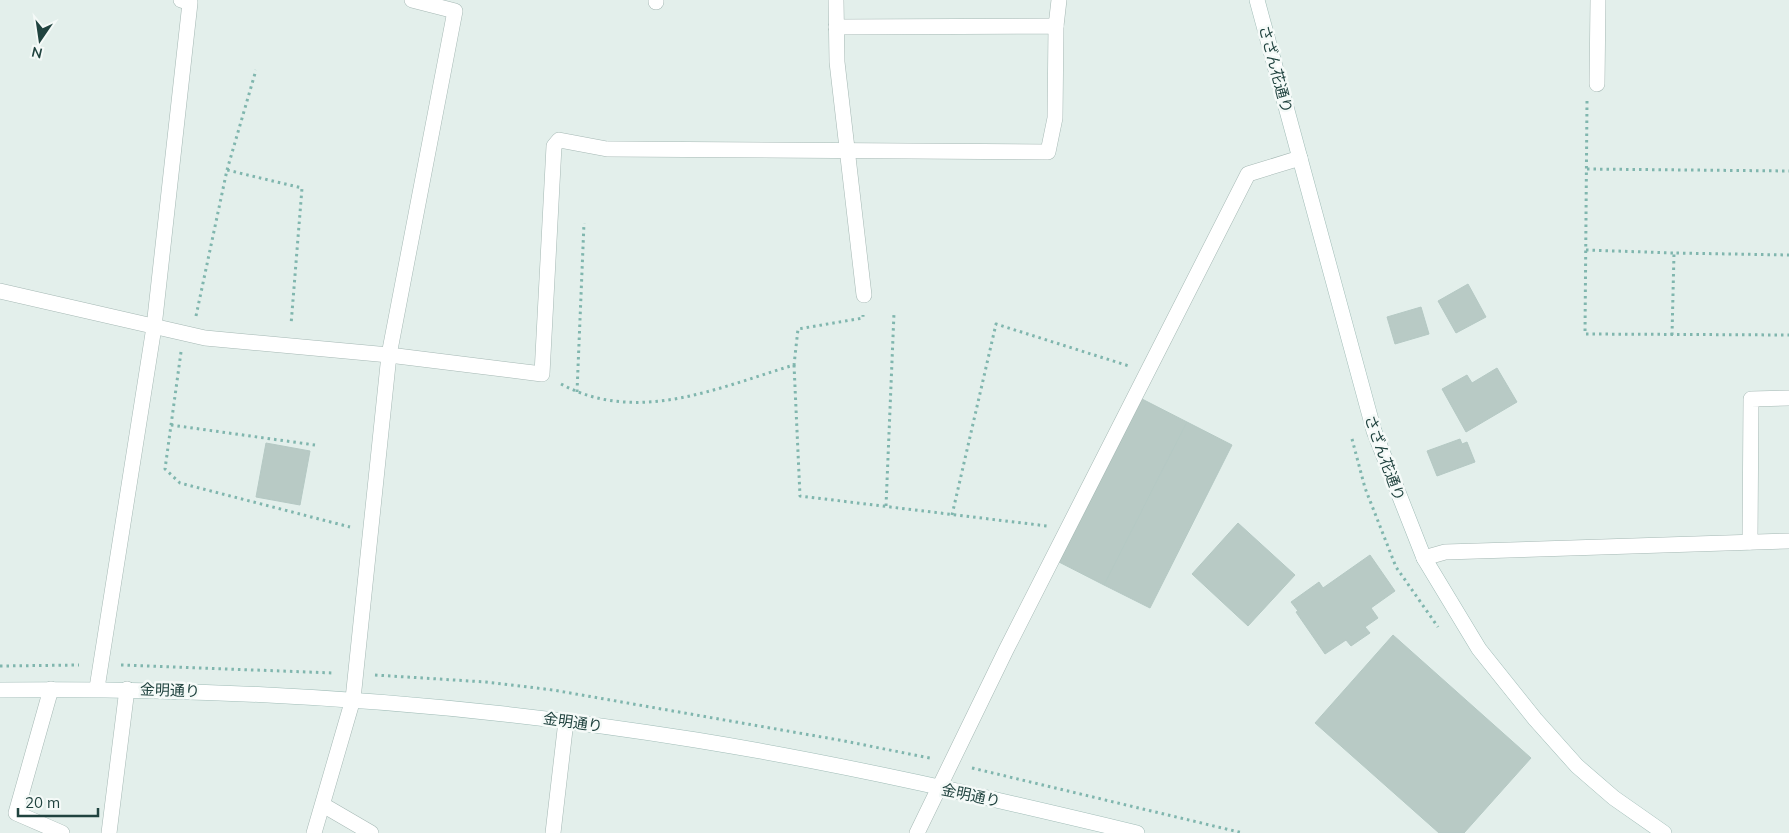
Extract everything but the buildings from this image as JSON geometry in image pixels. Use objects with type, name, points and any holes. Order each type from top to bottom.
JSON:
[{"type":"street","points":[[97,688],[154,327],[190,3],[181,0]]},
{"type":"street","points":[[314,833],[353,699],[389,355],[455,10],[412,0]]},
{"type":"street","points":[[836,0],[837,62],[864,295]]},
{"type":"street","points":[[0,291],[187,335],[389,355],[542,374],[554,146],[559,140],[607,149],[1048,152],[1055,118],[1056,26],[1060,0]]},
{"type":"street","name":"さざん花通り","points":[[1257,0],[1374,431],[1424,558],[1479,649],[1535,720],[1578,766],[1614,798],[1664,833]]},
{"type":"street","points":[[1597,84],[1598,0]]},
{"type":"street","points":[[836,27],[1056,26]]},
{"type":"street","points":[[917,833],[1067,529],[1248,174],[1300,158]]},
{"type":"street","points":[[1750,542],[1751,399],[1789,398]]},
{"type":"street","points":[[1424,558],[1445,552],[1789,541]]},
{"type":"street","name":"金明通り","points":[[0,690],[97,688],[353,699],[566,721],[697,740],[939,788],[1137,833]]},
{"type":"street","points":[[51,689],[16,813],[62,833]]},
{"type":"street","points":[[109,833],[126,689]]},
{"type":"street","points":[[554,833],[566,721]]},
{"type":"street","points":[[323,805],[371,833]]},
{"type":"path","points":[[256,70],[227,170],[187,335],[165,469],[180,483],[352,528]]},
{"type":"path","points":[[1597,84],[1588,84],[1585,334],[1789,335]]},
{"type":"path","points":[[1587,169],[1789,171]]},
{"type":"path","points":[[227,170],[302,188],[290,346]]},
{"type":"path","points":[[577,392],[584,223]]},
{"type":"path","points":[[1586,250],[1789,255]]},
{"type":"path","points":[[1672,335],[1674,253]]},
{"type":"path","points":[[864,295],[863,318],[798,329],[794,365],[800,496],[1067,529]]},
{"type":"path","points":[[886,506],[894,313]]},
{"type":"path","points":[[952,515],[996,324],[1147,372]]},
{"type":"path","points":[[542,374],[577,392],[620,402],[657,403],[703,393],[794,365]]},
{"type":"path","points":[[171,425],[315,445]]}]
